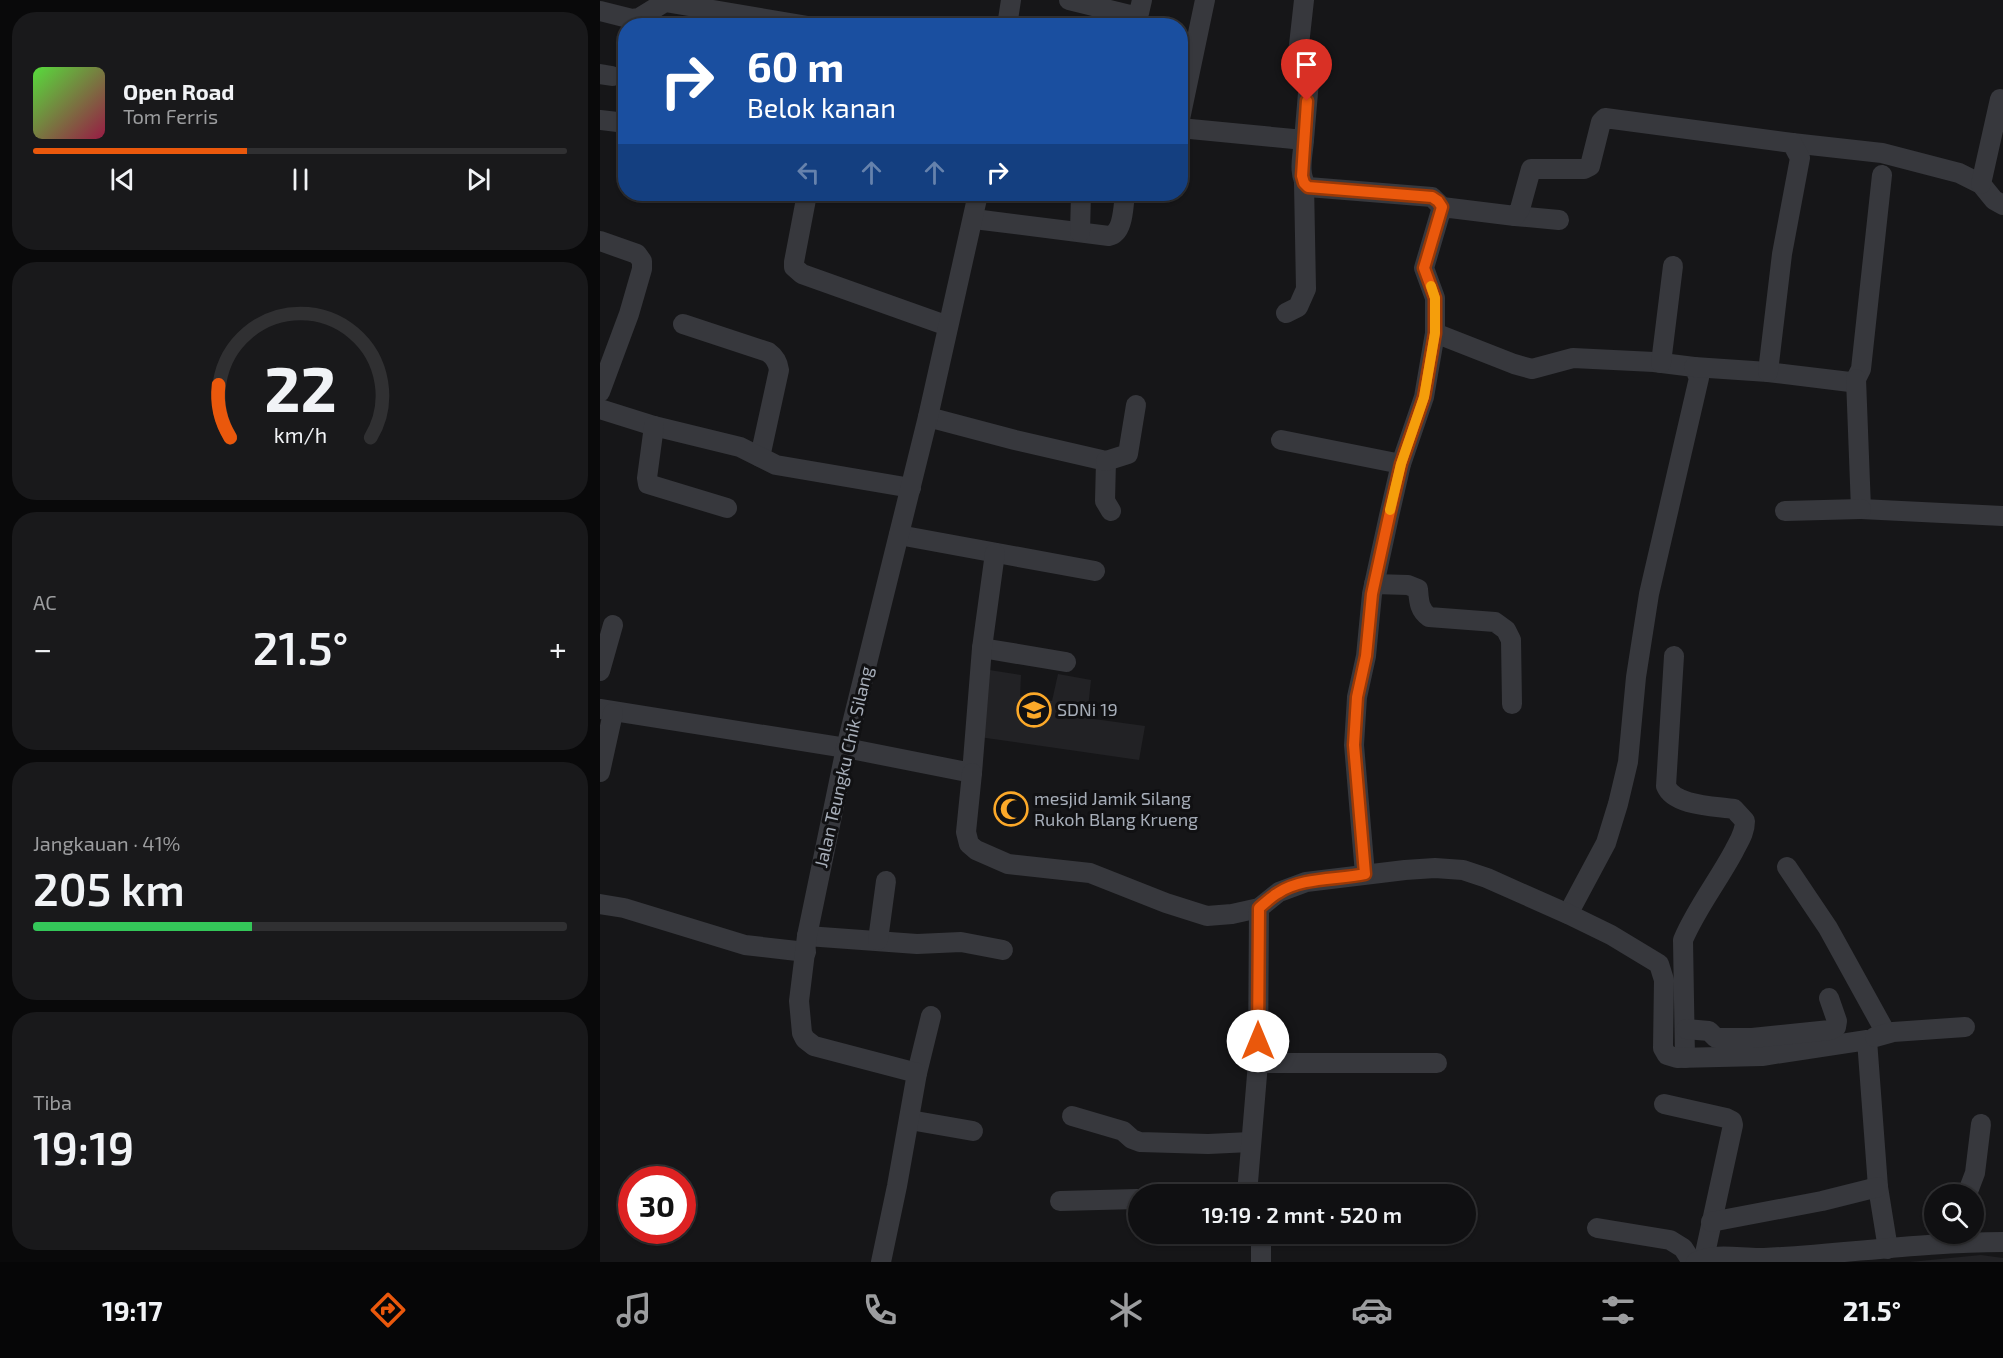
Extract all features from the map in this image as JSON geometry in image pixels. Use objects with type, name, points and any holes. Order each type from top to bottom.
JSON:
[{"type":"street","points":[[1008,18],[1011,0]]},
{"type":"street","points":[[1069,0],[1134,15],[1139,13],[1142,0]]},
{"type":"street","points":[[1188,81],[1205,0]]},
{"type":"street","points":[[1286,313],[1298,307],[1306,289],[1302,176],[1309,81],[1297,63],[1304,0]]},
{"type":"street","points":[[639,18],[665,2],[760,18]]},
{"type":"street","points":[[600,12],[627,18]]},
{"type":"street","points":[[1981,184],[2000,99]]},
{"type":"street","points":[[1515,216],[1520,209],[1531,169],[1584,170],[1590,166],[1601,122],[1605,118],[1882,153],[1959,173],[1981,184],[1994,200],[2003,205]]},
{"type":"street","points":[[600,120],[618,122]]},
{"type":"street","points":[[1188,129],[1304,140]]},
{"type":"street","points":[[1768,372],[1782,254],[1800,158],[1792,143]]},
{"type":"street","points":[[1861,509],[1856,380],[1861,369],[1882,175]]},
{"type":"street","points":[[1304,183],[1312,188],[1432,197],[1442,207],[1559,219]]},
{"type":"street","points":[[806,201],[794,262],[801,274],[948,326]]},
{"type":"street","name":"Jalan Teungku Chik Silang","points":[[917,1073],[820,1049],[805,1039],[799,1001],[806,944],[846,747],[911,488],[977,201]]},
{"type":"street","points":[[1080,232],[1081,201]]},
{"type":"street","points":[[974,219],[1109,236],[1114,235],[1118,230],[1124,201]]},
{"type":"street","points":[[1365,874],[1354,745],[1357,697],[1366,656],[1374,584],[1401,464],[1424,397],[1435,333],[1435,298],[1424,268],[1442,207]]},
{"type":"street","points":[[600,241],[637,254],[642,261],[642,269],[629,314],[600,392]]},
{"type":"street","points":[[1661,363],[1673,266]]},
{"type":"street","points":[[683,324],[773,355],[778,363],[779,370],[760,457]]},
{"type":"street","points":[[1435,333],[1532,369],[1573,358],[1768,372],[1850,382],[1856,380]]},
{"type":"street","points":[[1568,914],[1606,843],[1628,762],[1636,677],[1649,594],[1699,378],[1694,367]]},
{"type":"street","points":[[928,417],[1106,461],[1128,454],[1136,405]]},
{"type":"street","points":[[600,409],[654,426],[740,447],[776,465],[793,470],[911,488]]},
{"type":"street","points":[[654,426],[648,484],[727,508]]},
{"type":"street","points":[[1281,440],[1401,464]]},
{"type":"street","points":[[1106,461],[1105,501],[1111,511]]},
{"type":"street","points":[[1785,511],[1861,509],[2003,516]]},
{"type":"street","points":[[899,535],[1095,571]]},
{"type":"street","points":[[995,553],[982,648],[966,832],[969,844],[976,850],[1008,864],[1090,873],[1166,903],[1207,916],[1232,914],[1259,908],[1279,892],[1306,882],[1435,868],[1463,870],[1487,878],[1568,914],[1611,935],[1659,964],[1664,980],[1663,1048],[1670,1056],[1685,1058],[1762,1056],[1876,1036],[1965,1027]]},
{"type":"street","points":[[1374,584],[1408,585],[1418,589],[1419,604],[1429,617],[1495,622],[1506,630],[1511,640],[1512,704]]},
{"type":"street","points":[[600,671],[613,625]]},
{"type":"street","points":[[982,648],[1066,662]]},
{"type":"street","points":[[1674,656],[1665,786],[1668,794],[1683,801],[1734,809],[1744,821],[1745,828],[1719,878],[1689,925],[1683,940],[1685,1058]]},
{"type":"street","points":[[600,772],[606,711],[846,747],[972,773]]},
{"type":"street","points":[[1787,867],[1828,928],[1876,1036],[1878,1187],[1888,1249]]},
{"type":"street","points":[[878,940],[886,881]]},
{"type":"street","points":[[600,904],[624,908],[745,945],[878,940],[917,944],[961,942],[1003,950]]},
{"type":"street","points":[[1247,1184],[1258,1063],[1259,908]]},
{"type":"street","points":[[1686,1029],[1709,1030],[1716,1038],[1752,1038],[1830,1030],[1836,1027],[1837,1021],[1829,998]]},
{"type":"street","points":[[881,1262],[910,1120],[917,1073],[932,1016]]},
{"type":"street","points":[[1258,1063],[1437,1063]]},
{"type":"street","points":[[1664,1104],[1726,1118],[1732,1121],[1733,1125],[1711,1222],[1697,1261]]},
{"type":"street","points":[[1072,1116],[1123,1131],[1140,1142],[1208,1144],[1251,1142]]},
{"type":"street","points":[[910,1120],[973,1131]]},
{"type":"street","points":[[1971,1184],[1975,1173],[1981,1124]]},
{"type":"street","points":[[1711,1222],[1822,1202],[1878,1187]]},
{"type":"street","points":[[1060,1201],[1128,1199]]},
{"type":"street","points":[[1597,1228],[1670,1240],[1697,1261]]},
{"type":"street","points":[[1984,1239],[2003,1242]]},
{"type":"street","points":[[1697,1261],[1721,1256],[1761,1258],[1888,1249],[1924,1243]]},
{"type":"street","points":[[1261,1244],[1261,1262]]},
{"type":"shaded area","name":"SDNi 19","points":[[983,669],[1021,675],[1020,696],[1052,701],[1058,674],[1091,680],[1087,718],[1145,726],[1139,760],[979,737]]},
{"type":"shaded area","points":[[1981,1255],[2003,1258],[2003,1262],[1910,1262]]},
{"type":"slow traffic","points":[[1390,510],[1401,464],[1424,397],[1435,333],[1435,298],[1431,286]]},
{"type":"place","name":"SDNi 19","points":[[1034,710]]},
{"type":"place","name":"mesjid Jamik Silang Rukoh Blang Krueng","points":[[1011,809]]},
{"type":"route","points":[[1258,1041],[1259,908],[1279,892],[1306,882],[1365,874],[1354,745],[1357,697],[1366,656],[1372,594],[1389,516],[1401,464],[1424,397],[1435,333],[1435,298],[1424,268],[1442,207],[1432,197],[1308,187],[1302,176],[1307,101]]}]
